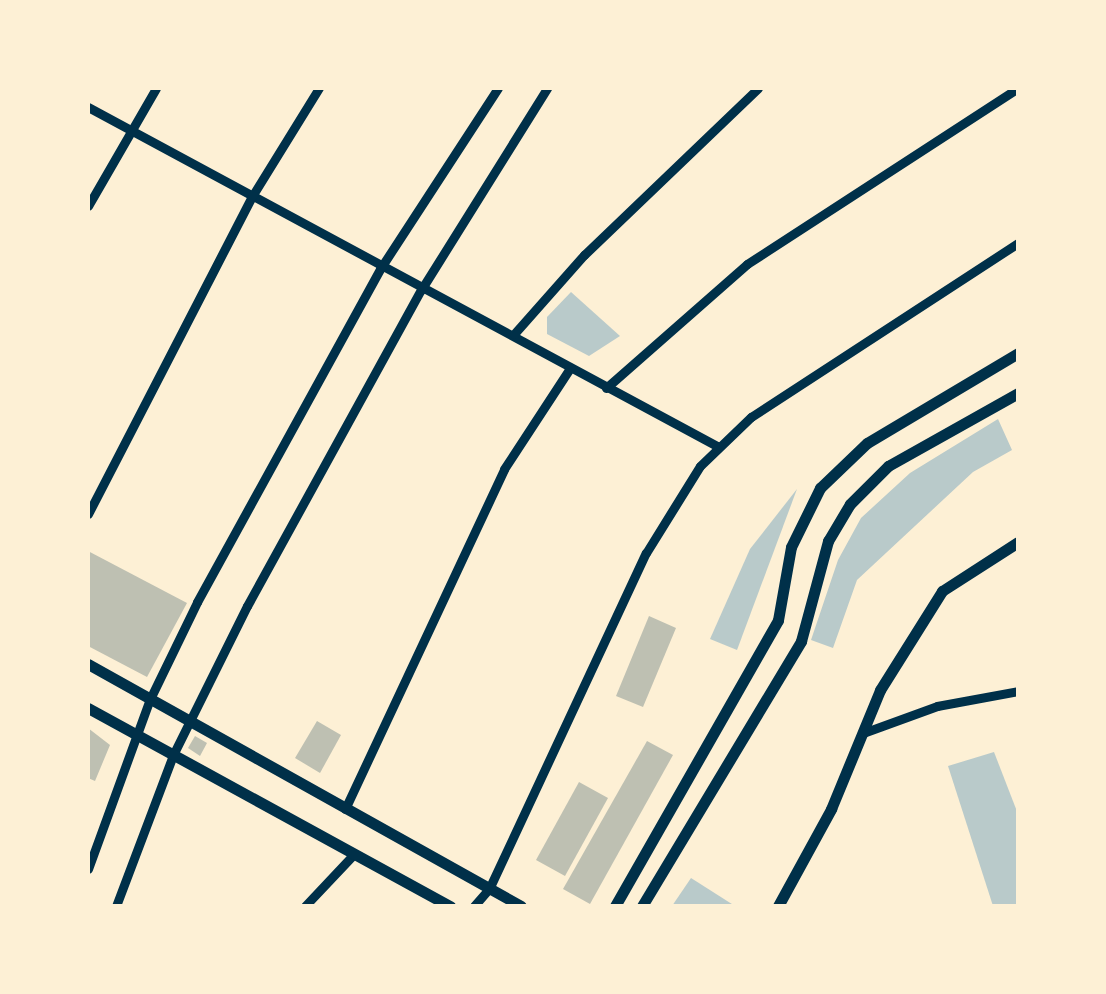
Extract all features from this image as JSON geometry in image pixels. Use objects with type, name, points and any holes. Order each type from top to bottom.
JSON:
[{"type":"street","points":[[88,206],[156,88]]},
{"type":"street","points":[[88,514],[251,198],[318,88]]},
{"type":"street","points":[[88,870],[150,699],[380,269],[498,88]]},
{"type":"street","points":[[116,906],[189,720],[421,290],[548,88]]},
{"type":"street","points":[[514,334],[584,255],[758,88]]},
{"type":"street","points":[[606,388],[746,264],[1018,88]]},
{"type":"street","points":[[88,106],[380,269],[514,334],[717,446]]},
{"type":"street","points":[[474,906],[488,889],[646,553],[717,446],[875,330],[1018,242]]},
{"type":"street","points":[[615,906],[778,620],[791,548],[820,488],[867,443],[1018,353]]},
{"type":"street","points":[[345,809],[504,469],[570,368]]},
{"type":"street","points":[[642,906],[801,641],[828,541],[850,504],[888,466],[1018,393]]},
{"type":"street","points":[[778,906],[880,690],[942,591],[1018,542]]},
{"type":"street","points":[[88,664],[521,906]]},
{"type":"street","points":[[862,732],[936,706],[1018,690]]},
{"type":"street","points":[[88,708],[450,906]]},
{"type":"street","points":[[305,906],[354,854]]},
{"type":"shaded area","points":[[571,292],[620,336],[589,356],[547,334],[547,317]]},
{"type":"shaded area","points":[[998,419],[1012,450],[973,472],[857,580],[833,648],[811,640],[838,560],[861,518],[910,473]]},
{"type":"shaded area","points":[[797,489],[737,650],[710,639],[750,549]]},
{"type":"shaded area","points":[[994,752],[1018,814],[1018,906],[993,906],[948,766]]},
{"type":"shaded area","points":[[691,878],[735,906],[672,906]]},
{"type":"building","points":[[88,551],[187,603],[147,677],[88,646]]},
{"type":"building","points":[[649,616],[676,628],[643,707],[616,696]]},
{"type":"building","points":[[317,721],[341,735],[320,773],[295,758]]},
{"type":"building","points":[[88,728],[110,745],[95,781],[88,778]]},
{"type":"building","points":[[195,736],[207,743],[200,756],[188,748]]},
{"type":"building","points":[[647,741],[673,755],[590,904],[563,889]]},
{"type":"building","points":[[579,782],[608,798],[565,876],[536,860]]}]
